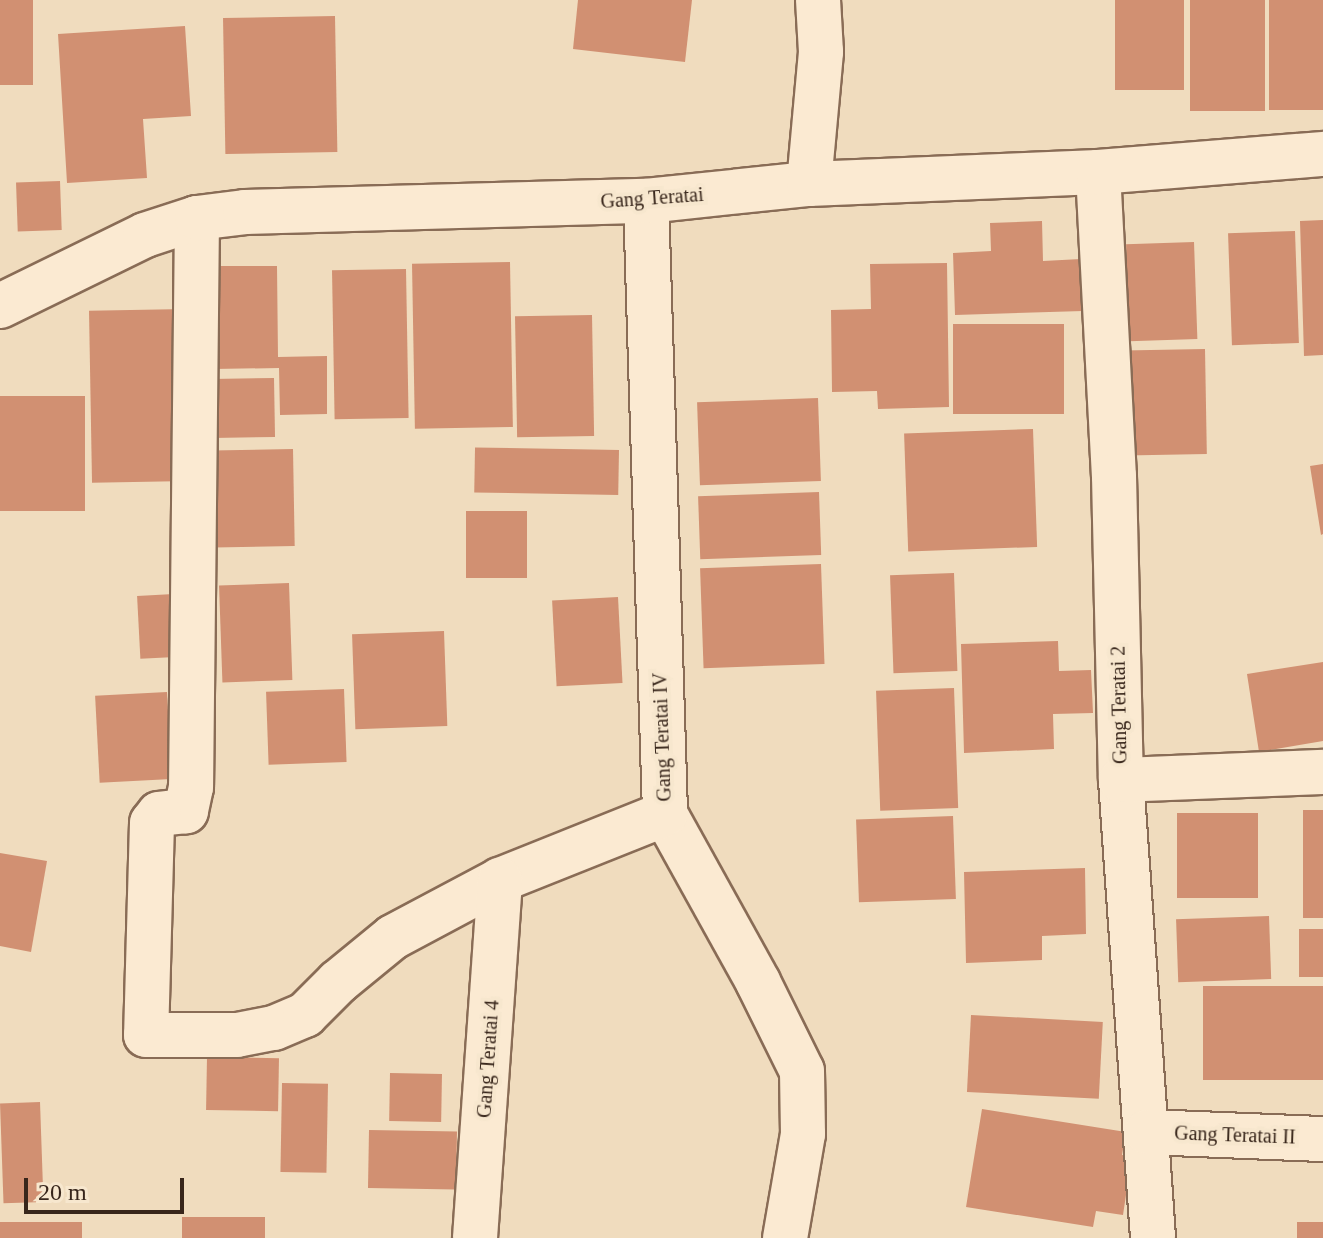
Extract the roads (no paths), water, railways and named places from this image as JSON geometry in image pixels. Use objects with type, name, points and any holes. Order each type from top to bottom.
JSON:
[{"type":"street","points":[[809,184],[821,52],[818,0]]},
{"type":"street","name":"Gang Teratai","points":[[0,306],[145,235],[197,218],[245,212],[646,201],[809,184],[1098,172],[1323,154]]},
{"type":"street","name":"Gang Teratai 2","points":[[1098,172],[1114,476],[1121,780],[1153,1238]]},
{"type":"street","name":"Gang Teratai IV","points":[[646,201],[665,814],[758,982],[802,1071],[803,1134],[785,1238]]},
{"type":"street","points":[[197,218],[191,787],[186,811],[159,814],[152,823],[146,1035],[237,1035],[274,1028],[305,1015],[338,982],[393,937],[500,880],[665,814]]},
{"type":"street","points":[[1121,780],[1323,772]]},
{"type":"street","name":"Gang Teratai 4","points":[[475,1238],[500,880]]},
{"type":"street","name":"Gang Teratai II","points":[[1147,1132],[1323,1139]]}]
